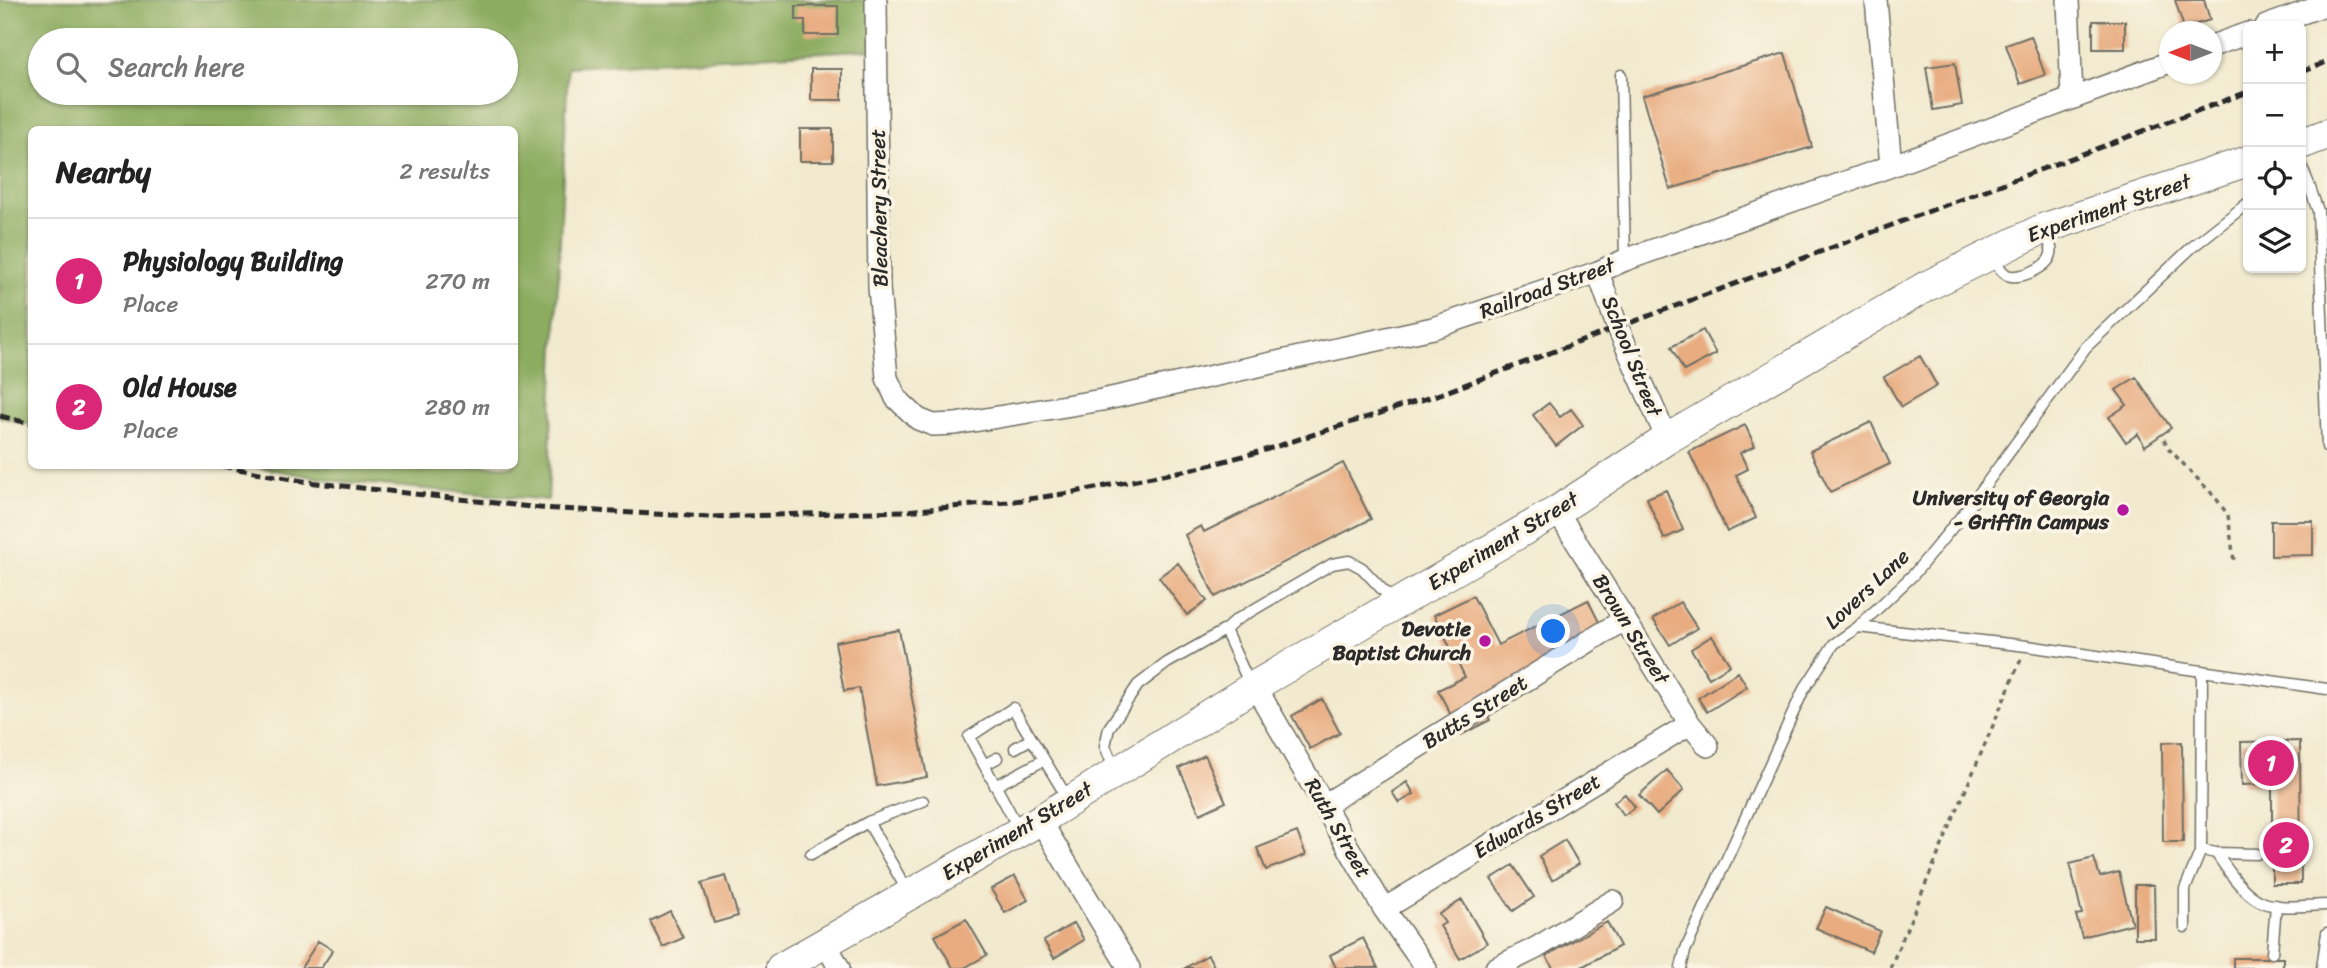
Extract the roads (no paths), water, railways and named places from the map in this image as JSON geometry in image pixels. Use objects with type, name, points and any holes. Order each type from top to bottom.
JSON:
[{"type":"main road","points":[[2306,142],[2327,134]]},
{"type":"main road","name":"Experiment Street","points":[[781,968],[1030,825],[1253,687],[1557,510],[1667,439],[1925,287],[2042,229],[2243,163]]},
{"type":"street","name":"Bleachery Street","points":[[876,0],[879,286],[887,378],[896,398],[907,410]]},
{"type":"street","points":[[1876,0],[1891,166]]},
{"type":"street","points":[[2068,0],[2072,97]]},
{"type":"street","points":[[2280,21],[2327,4]]},
{"type":"street","points":[[2222,42],[2243,35]]},
{"type":"street","name":"Railroad Street","points":[[907,410],[918,419],[933,425],[955,424],[1102,400],[1433,328],[1598,272],[2159,66]]},
{"type":"street","name":"School Street","points":[[1598,272],[1616,323],[1667,439]]},
{"type":"street","name":"Brown Street","points":[[1557,510],[1690,724],[1708,746]]},
{"type":"street","name":"Butts Street","points":[[1324,805],[1625,619]]},
{"type":"street","name":"Ruth Street","points":[[1253,687],[1384,909],[1426,968]]},
{"type":"street","name":"Edwards Street","points":[[1384,909],[1690,724]]},
{"type":"street","points":[[1030,825],[1129,968]]},
{"type":"street","points":[[1496,968],[1536,948],[1613,901]]},
{"type":"street","points":[[825,942],[839,968]]},
{"type":"lane","points":[[1621,75],[1625,260]]},
{"type":"lane","points":[[2306,187],[2318,211],[2327,447]]},
{"type":"lane","name":"Lovers Lane","points":[[1681,968],[1685,951],[1803,691],[1835,644],[1858,627],[1914,574],[1973,502],[2086,346],[2192,248],[2243,208]]},
{"type":"lane","points":[[1116,772],[1105,746],[1109,728],[1138,685],[1167,663],[1225,630],[1236,620],[1332,564],[1349,562],[1362,568],[1396,604]]},
{"type":"lane","points":[[1858,627],[2027,646],[2327,688]]},
{"type":"lane","points":[[1225,630],[1253,687]]},
{"type":"lane","points":[[2185,927],[2185,889],[2201,850],[2202,671]]},
{"type":"lane","points":[[1030,825],[996,786],[969,737],[1013,708],[1069,801]]},
{"type":"lane","points":[[1015,748],[1031,739]]},
{"type":"lane","points":[[984,765],[997,758]]},
{"type":"lane","points":[[996,786],[1044,760]]},
{"type":"lane","points":[[811,854],[868,822],[923,801]]},
{"type":"lane","points":[[868,822],[909,894]]},
{"type":"lane","points":[[2201,850],[2257,854]]},
{"type":"lane","points":[[2216,853],[2234,878],[2257,900],[2276,905],[2327,905]]},
{"type":"lane","points":[[2272,953],[2276,905]]},
{"type":"lane","points":[[2322,968],[2327,933]]},
{"type":"railway","points":[[2306,70],[2327,62]]},
{"type":"railway","points":[[238,469],[308,482],[540,508],[710,517],[905,511],[1008,502],[1070,493],[1198,468],[1262,451],[1440,394],[2243,94]]},
{"type":"railway","points":[[0,416],[28,423]]},
{"type":"place","name":"University of Georgia - Griffin Campus","points":[[2123,510]]},
{"type":"place","name":"Devotie Baptist Church","points":[[1485,641]]},
{"type":"place","name":"Physiology Building","points":[[2271,763]]},
{"type":"place","name":"Old House","points":[[2286,845]]}]
